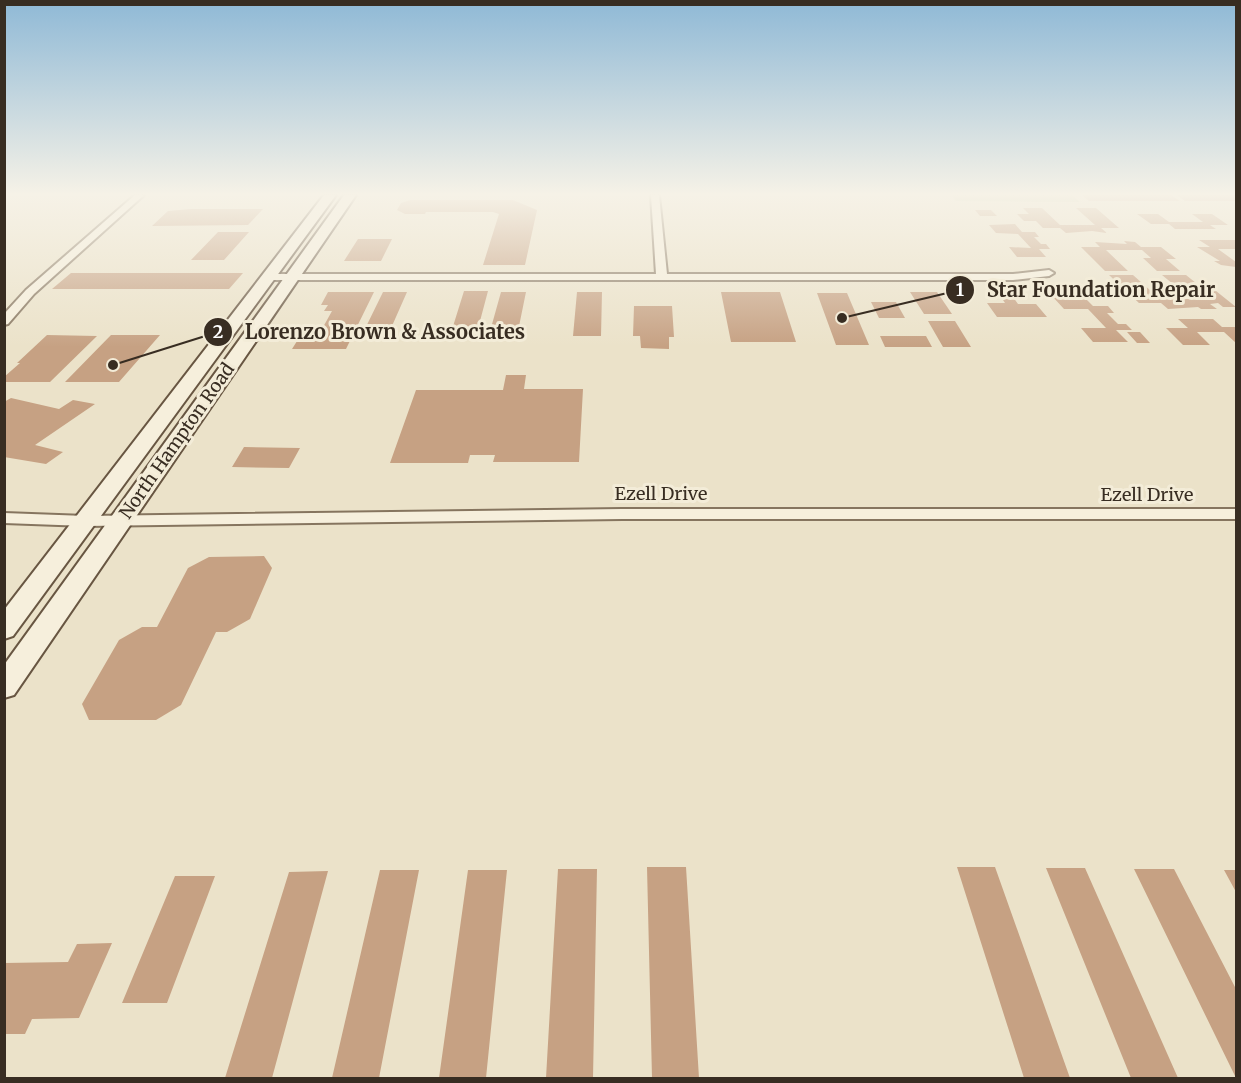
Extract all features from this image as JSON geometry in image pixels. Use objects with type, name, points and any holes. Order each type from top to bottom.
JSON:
[{"type":"main road","name":"North Hampton Road","points":[[4,629],[292,246]]},
{"type":"main road","name":"North Hampton Road","points":[[4,687],[315,246]]},
{"type":"street","points":[[4,322],[30,292],[83,246]]},
{"type":"street","points":[[659,246],[662,277]]},
{"type":"street","points":[[269,277],[1013,278],[1050,273]]},
{"type":"street","name":"Ezell Drive","points":[[4,518],[86,521],[622,513],[1236,514]]},
{"type":"building","points":[[205,246],[237,246],[224,260],[191,260]]},
{"type":"building","points":[[354,246],[389,246],[381,261],[344,261]]},
{"type":"building","points":[[489,246],[529,246],[525,265],[483,265]]},
{"type":"building","points":[[1029,246],[1047,246],[1050,249],[1039,249],[1046,257],[1017,257],[1009,247],[1031,248]]},
{"type":"building","points":[[1099,246],[1161,247],[1176,259],[1166,259],[1180,271],[1157,271],[1143,258],[1151,258],[1142,250],[1106,250],[1128,271],[1105,271],[1081,247],[1100,247]]},
{"type":"building","points":[[1208,246],[1236,246],[1236,249],[1218,249],[1236,262],[1236,267],[1221,265],[1214,261],[1220,261],[1197,247],[1210,247]]},
{"type":"building","points":[[71,273],[243,273],[229,289],[52,289]]},
{"type":"building","points":[[1109,275],[1133,275],[1160,299],[1199,299],[1188,289],[1179,289],[1162,275],[1186,275],[1201,287],[1211,287],[1236,307],[1223,307],[1218,303],[1210,304],[1217,309],[1198,307],[1168,309],[1161,303],[1139,303]]},
{"type":"building","points":[[464,291],[488,291],[476,336],[450,336]]},
{"type":"building","points":[[328,292],[374,292],[346,349],[292,349],[299,338],[317,338],[332,311],[324,311],[328,305],[321,305]]},
{"type":"building","points":[[383,292],[407,292],[388,335],[362,335]]},
{"type":"building","points":[[501,292],[526,292],[517,336],[489,335]]},
{"type":"building","points":[[577,292],[602,292],[601,336],[573,336]]},
{"type":"building","points":[[721,292],[780,292],[796,342],[731,342]]},
{"type":"building","points":[[910,292],[937,292],[952,314],[924,314]]},
{"type":"building","points":[[817,293],[847,293],[869,345],[836,345]]},
{"type":"building","points":[[1052,296],[1083,296],[1093,306],[1108,306],[1114,313],[1107,313],[1118,324],[1126,324],[1132,330],[1116,330],[1128,342],[1093,342],[1081,328],[1106,328],[1088,309],[1064,309]]},
{"type":"building","points":[[1001,297],[1013,297],[1018,304],[1036,304],[1047,317],[997,317],[987,303],[1005,303]]},
{"type":"building","points":[[871,302],[896,302],[905,318],[879,318]]},
{"type":"building","points":[[634,306],[672,306],[674,337],[669,337],[669,349],[641,348],[640,336],[633,336]]},
{"type":"building","points":[[1178,319],[1213,319],[1222,327],[1236,327],[1236,343],[1224,332],[1197,332],[1210,345],[1183,345],[1166,328],[1188,328]]},
{"type":"building","points":[[928,321],[955,321],[971,347],[943,347]]},
{"type":"building","points":[[1127,332],[1140,332],[1150,343],[1137,343]]},
{"type":"building","points":[[47,335],[97,336],[50,382],[4,382],[4,377]]},
{"type":"building","points":[[111,335],[160,335],[119,382],[65,382]]},
{"type":"building","points":[[880,336],[926,336],[932,347],[885,347]]},
{"type":"building","points":[[506,375],[526,375],[524,389],[583,389],[579,462],[493,462],[495,455],[470,455],[468,463],[390,463],[416,390],[503,390]]},
{"type":"building","points":[[11,398],[59,409],[73,400],[95,404],[35,445],[63,452],[46,464],[4,457],[4,402]]},
{"type":"building","points":[[244,447],[300,448],[289,468],[232,467]]},
{"type":"building","points":[[264,556],[272,568],[250,619],[227,632],[216,632],[181,705],[156,720],[89,720],[82,704],[119,640],[142,627],[157,627],[188,568],[209,557]]},
{"type":"building","points":[[647,867],[686,867],[699,1078],[652,1078]]},
{"type":"building","points":[[957,867],[995,867],[1070,1078],[1024,1078]]},
{"type":"building","points":[[1046,868],[1085,868],[1178,1078],[1131,1078]]},
{"type":"building","points":[[558,869],[597,869],[593,1078],[546,1078]]},
{"type":"building","points":[[1134,869],[1174,869],[1236,989],[1236,1078]]},
{"type":"building","points":[[380,870],[419,870],[379,1078],[332,1078]]},
{"type":"building","points":[[468,870],[507,870],[486,1078],[439,1078]]},
{"type":"building","points":[[1224,870],[1236,870],[1236,892]]},
{"type":"building","points":[[328,871],[272,1078],[225,1078],[289,872]]},
{"type":"building","points":[[175,876],[215,876],[167,1003],[122,1003]]},
{"type":"building","points":[[112,943],[79,1018],[32,1019],[25,1034],[4,1034],[4,963],[68,962],[77,944]]},
{"type":"place","name":"Star Foundation Repair","points":[[842,318]]},
{"type":"place","name":"Lorenzo Brown & Associates","points":[[113,365]]}]
